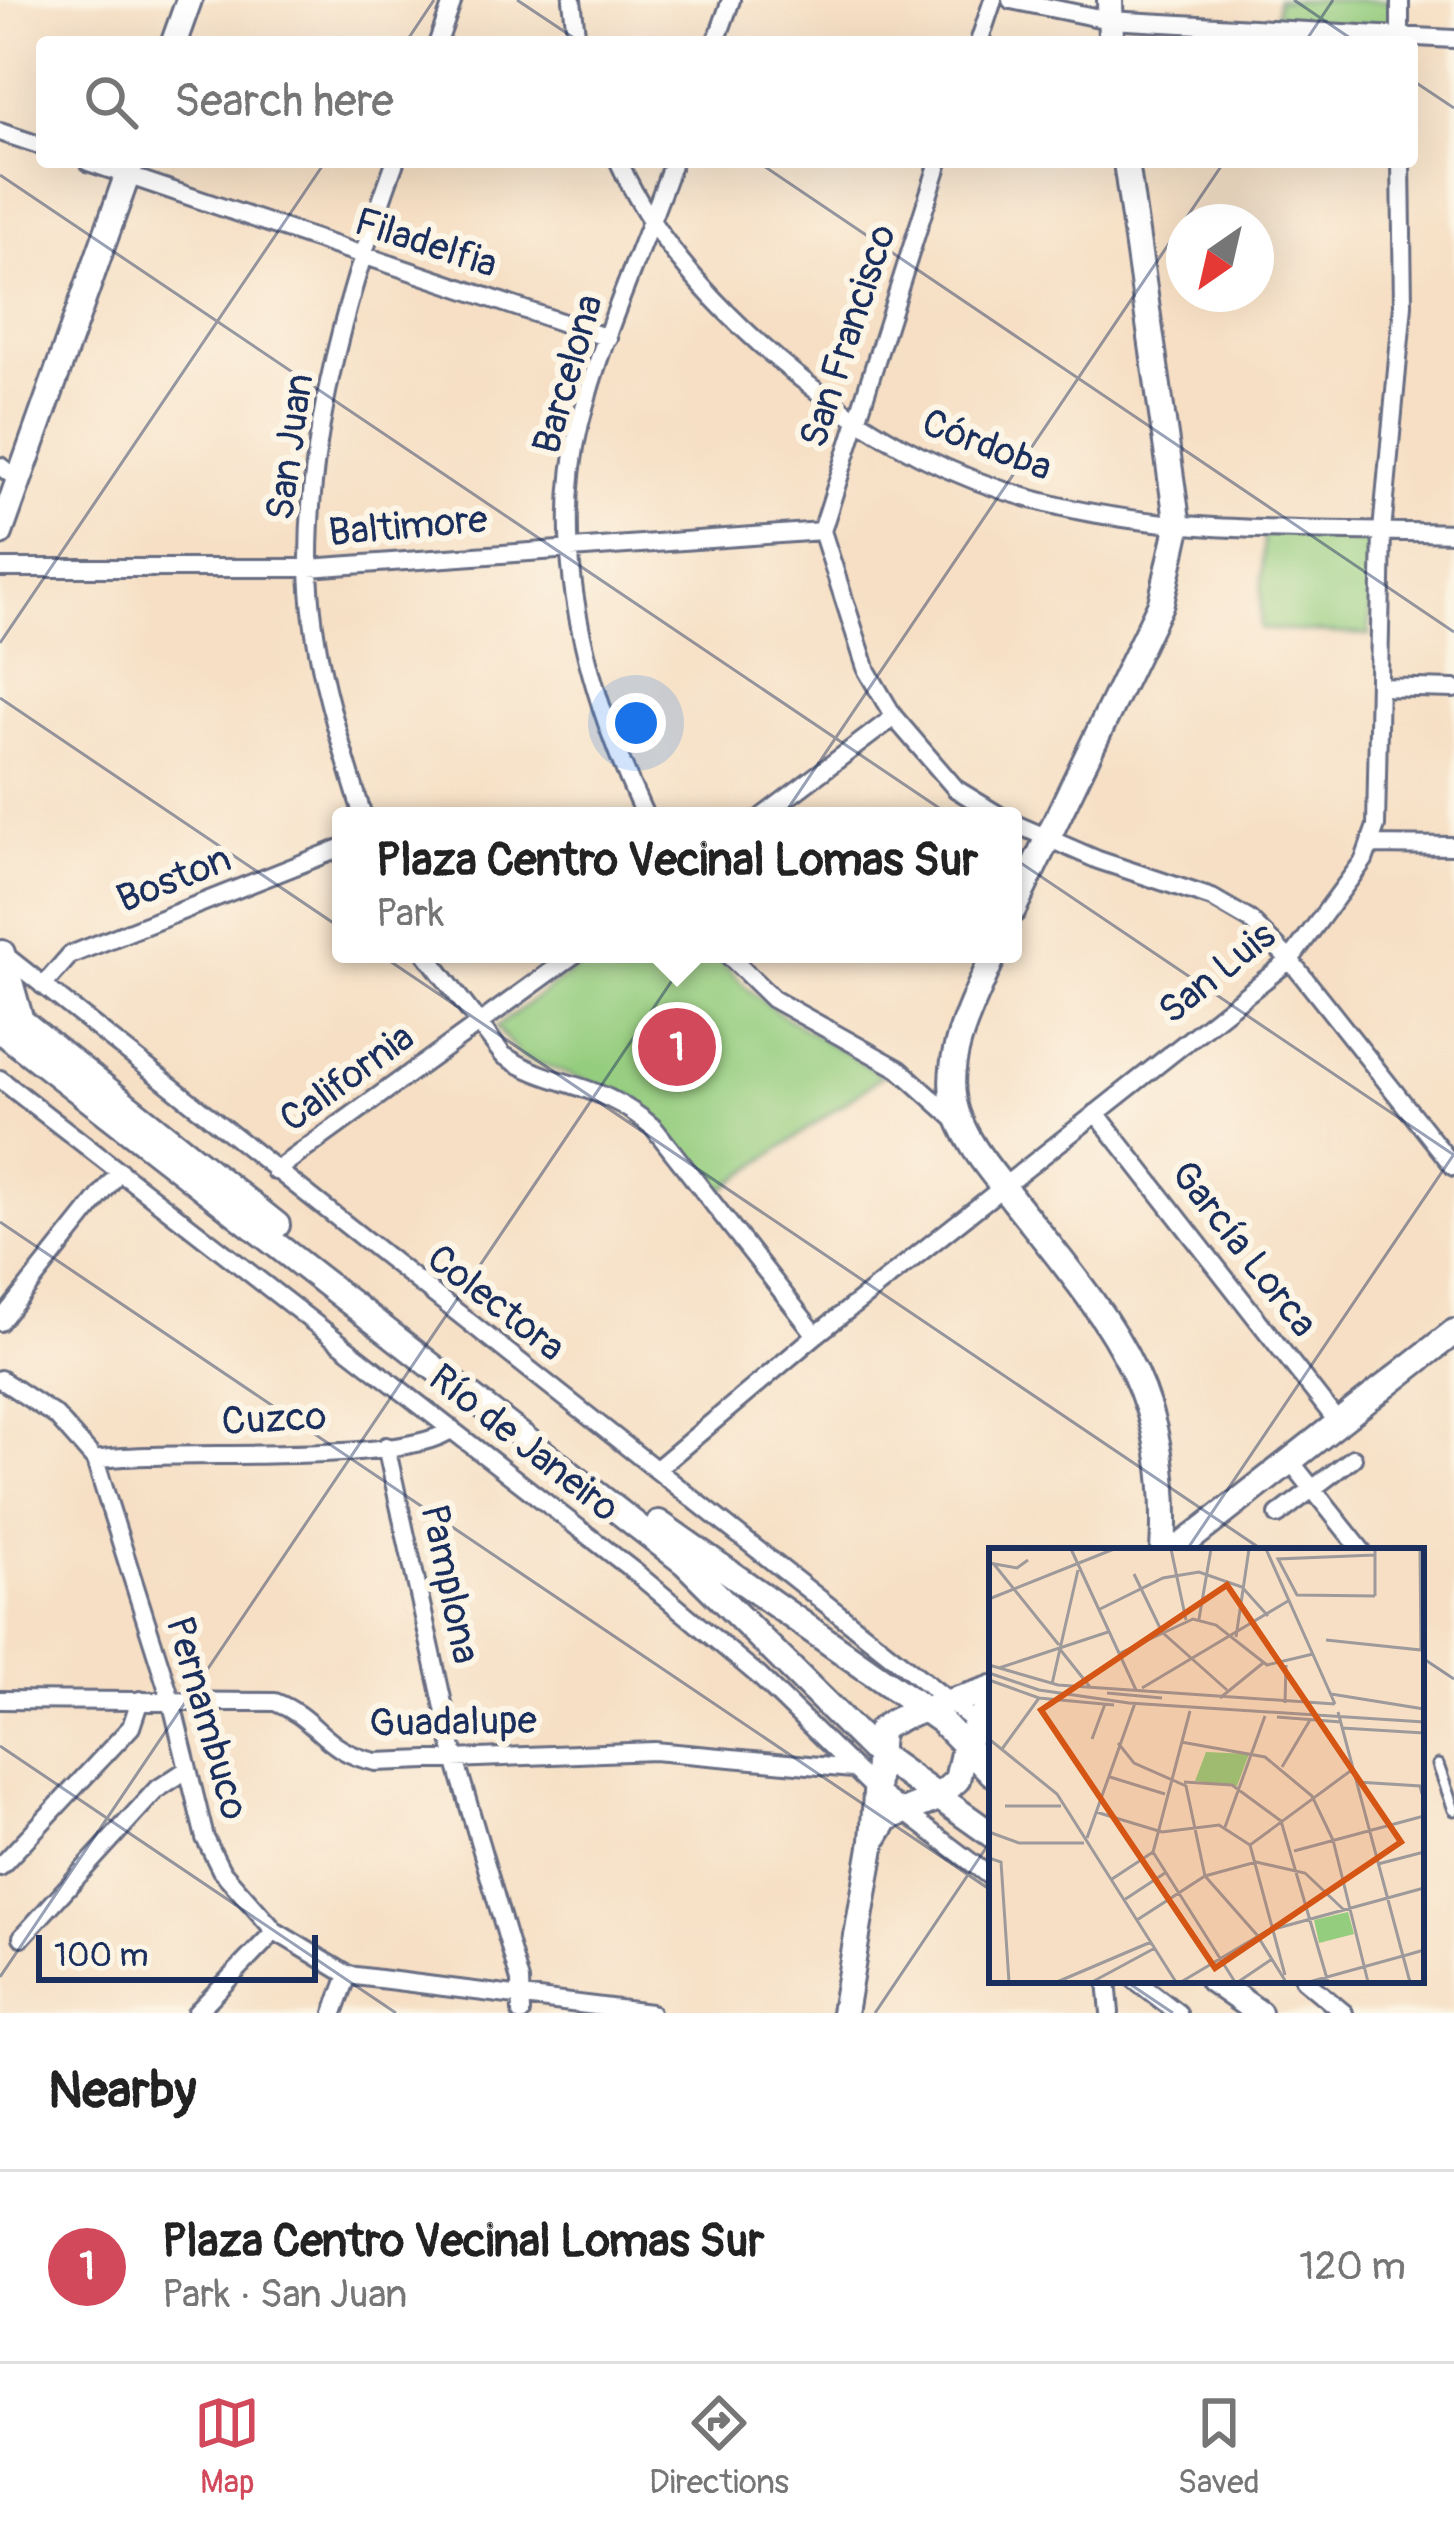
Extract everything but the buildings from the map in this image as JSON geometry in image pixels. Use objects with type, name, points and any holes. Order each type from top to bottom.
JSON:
[{"type":"main road","points":[[176,36],[189,0]]},
{"type":"main road","points":[[1022,892],[1161,603],[1178,527],[1127,168]]},
{"type":"main road","points":[[0,533],[9,473],[129,169]]},
{"type":"main road","points":[[1,952],[10,1025],[579,1466],[928,1712],[978,1734],[989,1765]]},
{"type":"main road","points":[[991,963],[955,1062],[953,1100],[962,1127],[1004,1187],[1112,1325],[1145,1392],[1161,1463],[1162,1548]]},
{"type":"main road","points":[[0,1004],[10,1025],[685,1563],[875,1752],[989,1833]]},
{"type":"main road","points":[[1179,1548],[1454,1332]]},
{"type":"main road","points":[[844,2013],[873,1841],[875,1752],[886,1723],[989,1689]]},
{"type":"main road","points":[[873,1841],[887,1818],[936,1799],[957,1780],[989,1706]]},
{"type":"main road","points":[[1216,1983],[1259,2013]]},
{"type":"main road","points":[[1233,1983],[1269,2013]]},
{"type":"street","points":[[440,36],[453,0]]},
{"type":"street","points":[[572,0],[576,36]]},
{"type":"street","points":[[718,36],[731,0]]},
{"type":"street","points":[[981,36],[993,0]]},
{"type":"street","points":[[1011,0],[1110,21],[1339,36]]},
{"type":"street","points":[[1400,0],[1400,36]]},
{"type":"street","points":[[1418,40],[1454,39]]},
{"type":"street","points":[[0,132],[36,144]]},
{"type":"street","name":"San Juan","points":[[360,807],[324,682],[309,568],[328,386],[361,256],[393,168]]},
{"type":"street","name":"Córdoba","points":[[623,168],[675,253],[748,334],[853,419],[915,457],[1024,500],[1178,527],[1454,533]]},
{"type":"street","name":"Barcelona","points":[[642,807],[594,682],[567,546],[580,424],[671,168]]},
{"type":"street","name":"San Francisco","points":[[822,531],[853,419],[937,168]]},
{"type":"street","points":[[1401,168],[1403,305],[1382,531],[1372,845],[1454,846]]},
{"type":"street","name":"Filadelfia","points":[[129,169],[361,256],[608,338]]},
{"type":"street","points":[[822,531],[867,671],[894,717],[956,789],[985,807]]},
{"type":"street","name":"Baltimore","points":[[0,568],[309,568],[822,531]]},
{"type":"street","points":[[1378,687],[1454,689]]},
{"type":"street","points":[[775,807],[894,717]]},
{"type":"street","points":[[1022,827],[1231,906],[1290,960],[1454,1167]]},
{"type":"street","name":"San Luis","points":[[658,1468],[816,1335],[1290,960],[1372,845]]},
{"type":"street","name":"Boston","points":[[43,986],[70,955],[332,852]]},
{"type":"street","name":"Colectora","points":[[1,952],[953,1704]]},
{"type":"street","points":[[433,963],[502,1055],[519,1066],[596,1088],[626,1104],[654,1128],[816,1335]]},
{"type":"street","name":"California","points":[[274,1171],[563,963]]},
{"type":"street","points":[[736,963],[773,999],[914,1079],[962,1127]]},
{"type":"street","name":"Río de Janeiro","points":[[0,1078],[452,1429],[759,1676],[877,1791],[989,1876]]},
{"type":"street","name":"García Lorca","points":[[1096,1113],[1340,1425]]},
{"type":"street","points":[[0,1322],[120,1171]]},
{"type":"street","name":"Pernambuco","points":[[0,1379],[56,1416],[95,1460],[171,1700],[185,1771],[221,1870],[275,1931],[348,1975],[521,2005],[650,2013]]},
{"type":"street","name":"Cuzco","points":[[95,1460],[386,1446],[438,1439],[452,1429]]},
{"type":"street","name":"Pamplona","points":[[386,1446],[456,1762],[521,2005]]},
{"type":"street","points":[[1278,1515],[1353,1458]]},
{"type":"street","points":[[1292,1463],[1360,1548]]},
{"type":"street","name":"Guadalupe","points":[[0,1700],[275,1702],[305,1718],[337,1751],[352,1758],[456,1762],[530,1752],[654,1751],[854,1769]]},
{"type":"street","points":[[0,1868],[131,1727],[140,1700]]},
{"type":"street","points":[[953,1704],[978,1734]]},
{"type":"street","points":[[22,1937],[156,1790],[185,1771]]},
{"type":"street","points":[[196,2013],[275,1931]]},
{"type":"street","points":[[334,2013],[348,1975]]},
{"type":"street","points":[[1107,1983],[1110,2013]]},
{"type":"street","points":[[1140,1983],[1178,2013]]},
{"type":"street","points":[[1308,1983],[1344,2013]]},
{"type":"lane","points":[[1438,1765],[1454,1810]]},
{"type":"green space","points":[[1277,0],[1393,0],[1393,29],[1276,19]]},
{"type":"green space","points":[[1264,530],[1374,537],[1369,635],[1260,629]]},
{"type":"green space","points":[[584,963],[724,963],[772,1008],[882,1076],[723,1189],[704,1182],[629,1097],[521,1057],[496,1027]]},
{"type":"place","name":"Plaza Centro Vecinal Lomas Sur","points":[[677,1047]]}]
